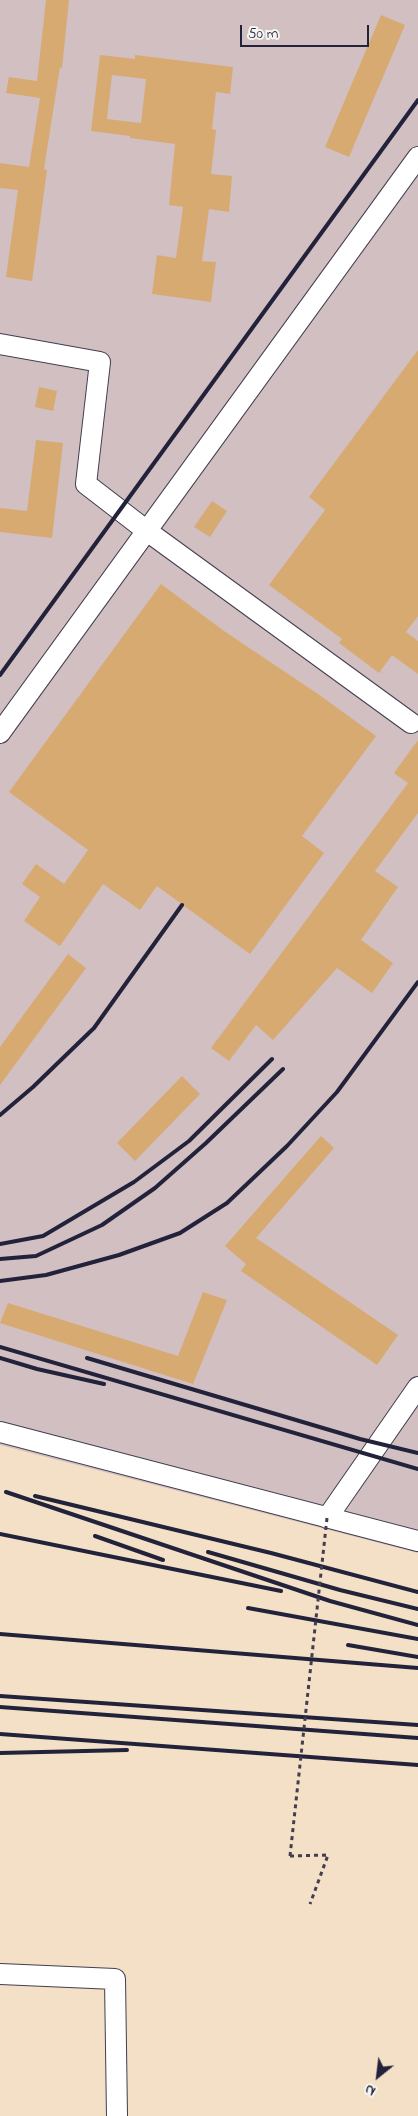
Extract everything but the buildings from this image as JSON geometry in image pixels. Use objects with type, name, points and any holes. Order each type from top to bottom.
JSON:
[{"type":"street","points":[[0,733],[418,157]]},
{"type":"street","points":[[0,344],[100,362],[86,484],[146,531],[411,723]]},
{"type":"street","points":[[328,1518],[418,1386]]},
{"type":"street","points":[[0,1432],[418,1542]]},
{"type":"street","points":[[0,1974],[115,1979],[117,2116]]},
{"type":"path","points":[[310,1904],[328,1855],[290,1856],[328,1518]]},
{"type":"shaded area","points":[[0,0],[418,0],[418,1553],[0,1445]]},
{"type":"railway","points":[[0,675],[418,100]]},
{"type":"railway","points":[[0,1115],[33,1087],[94,1028],[182,905]]},
{"type":"railway","points":[[0,1281],[46,1275],[119,1255],[180,1233],[227,1203],[287,1146],[337,1092],[418,982]]},
{"type":"railway","points":[[0,1244],[43,1236],[134,1182],[189,1141],[272,1059]]},
{"type":"railway","points":[[0,1259],[36,1256],[102,1225],[155,1188],[206,1143],[283,1069]]},
{"type":"railway","points":[[0,1347],[418,1469]]},
{"type":"railway","points":[[0,1358],[37,1369],[104,1384]]},
{"type":"railway","points":[[87,1358],[360,1439],[418,1453]]},
{"type":"railway","points":[[6,1492],[330,1601],[418,1625]]},
{"type":"railway","points":[[35,1496],[271,1553],[418,1592]]},
{"type":"railway","points":[[0,1534],[281,1591]]},
{"type":"railway","points":[[95,1536],[163,1560]]},
{"type":"railway","points":[[208,1552],[340,1590],[418,1609]]},
{"type":"railway","points":[[248,1608],[418,1639]]},
{"type":"railway","points":[[0,1634],[418,1668]]},
{"type":"railway","points":[[348,1645],[418,1657]]},
{"type":"railway","points":[[0,1696],[418,1725]]},
{"type":"railway","points":[[0,1707],[418,1738]]},
{"type":"railway","points":[[0,1734],[418,1765]]},
{"type":"railway","points":[[0,1753],[127,1750]]}]
